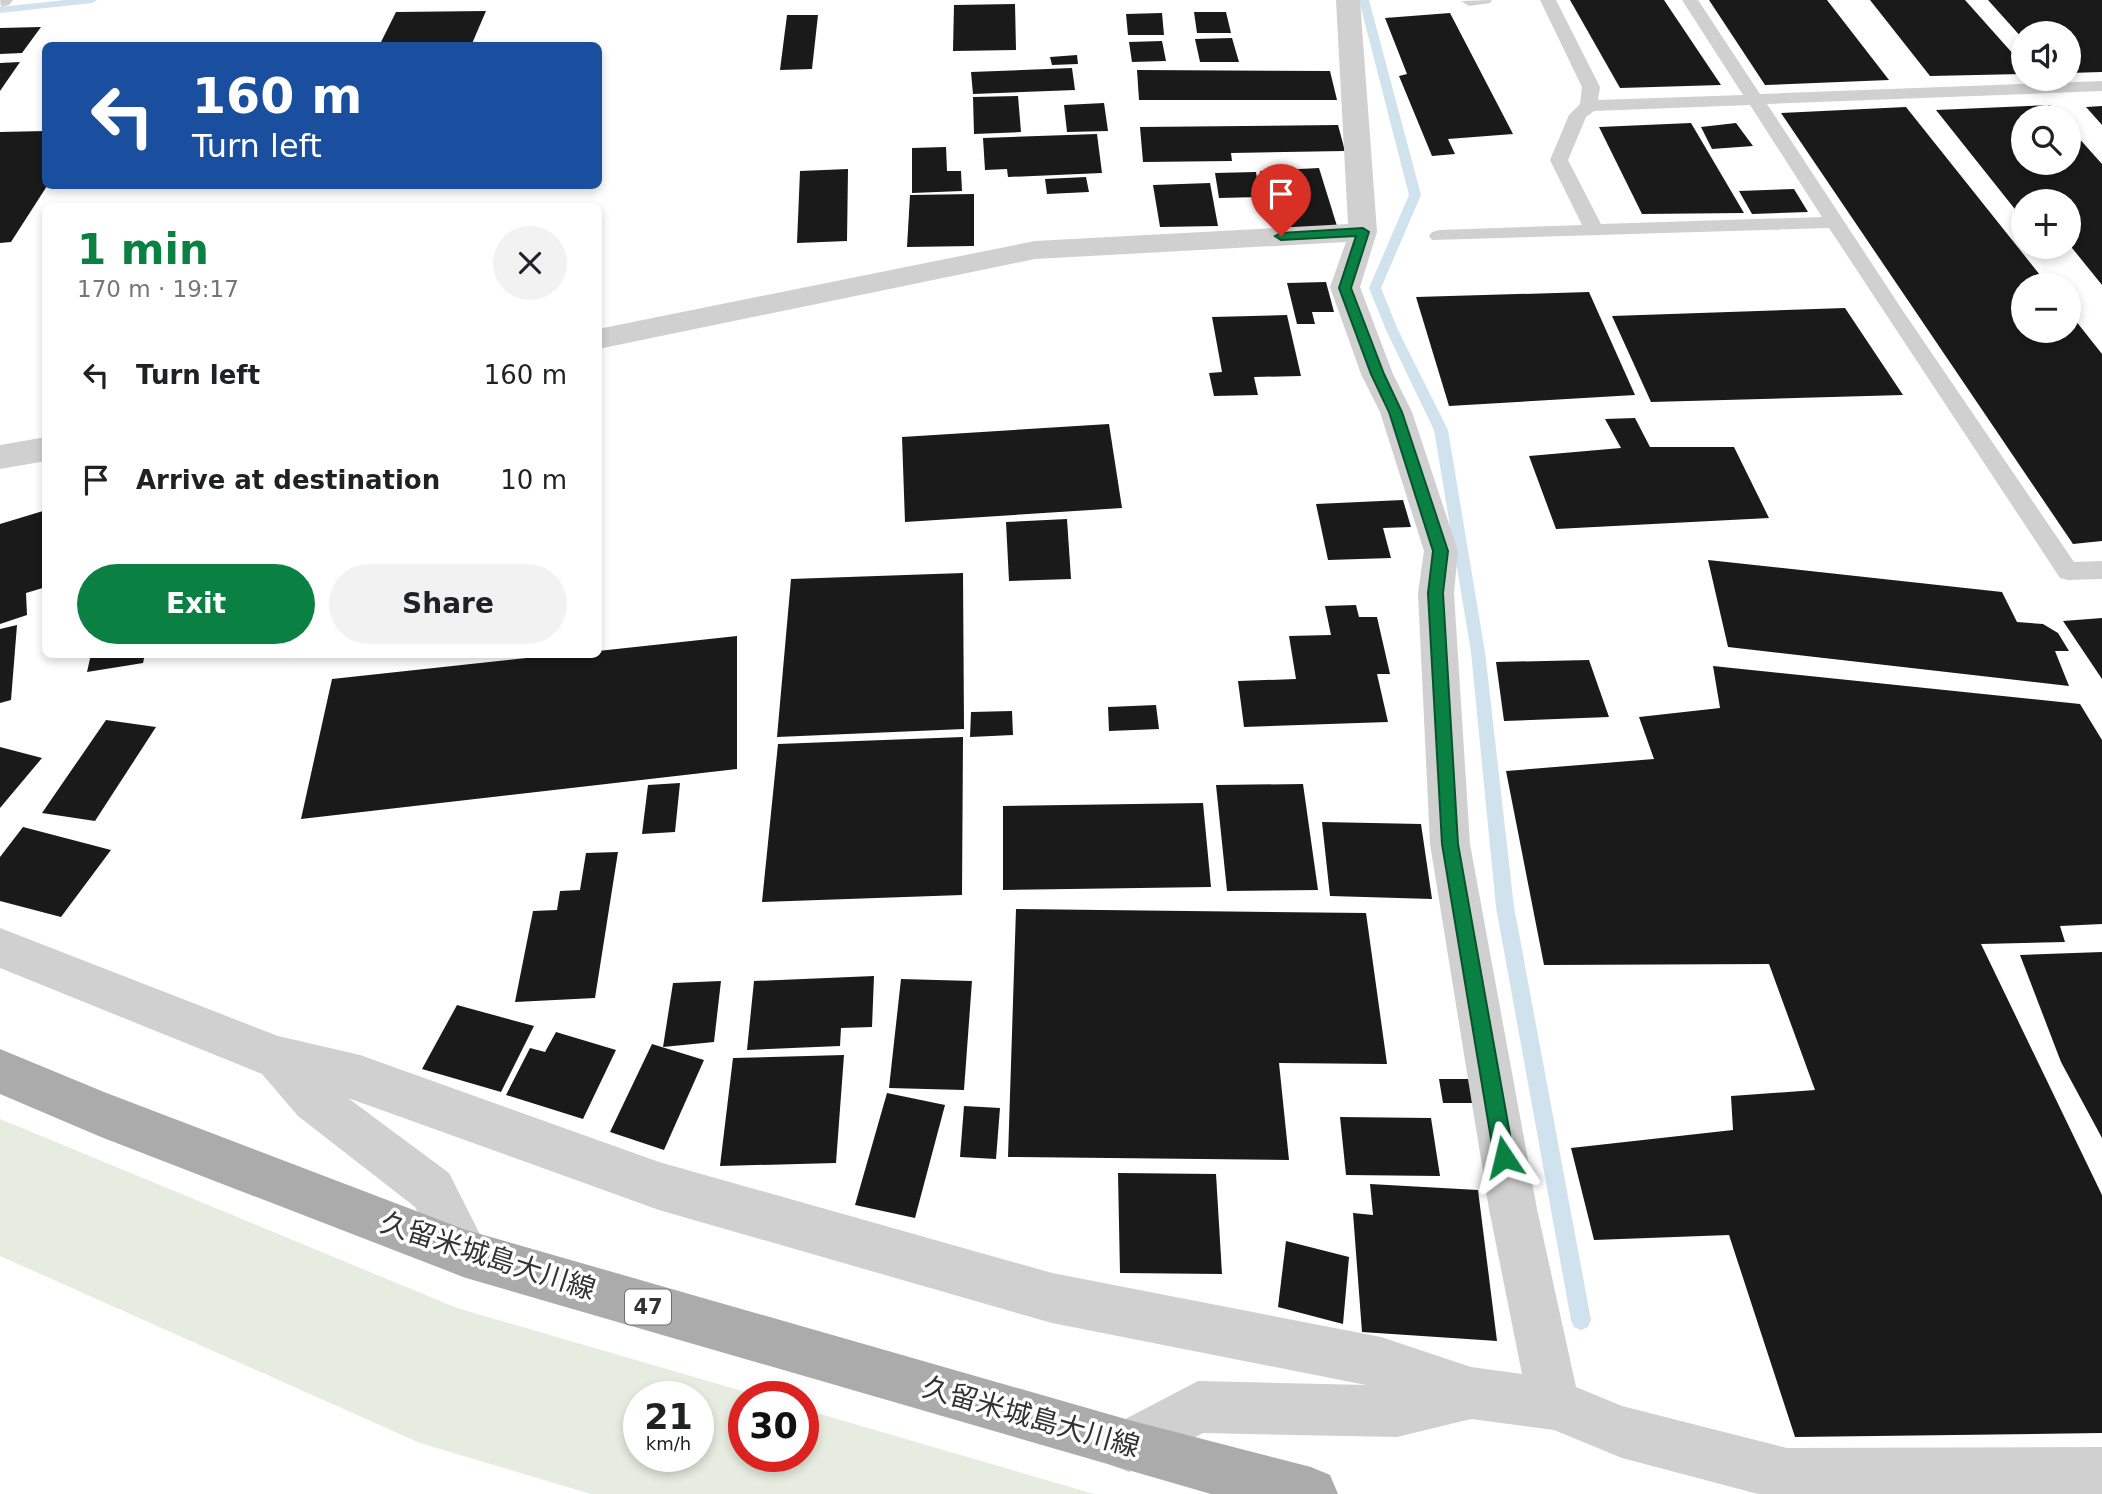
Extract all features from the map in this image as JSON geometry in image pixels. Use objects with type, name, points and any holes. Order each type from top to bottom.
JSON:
[{"type":"main road","name":"久留米城島大川線","points":[[0,1071],[101,1114],[466,1254],[1129,1446],[1311,1494]]},
{"type":"street","points":[[1348,0],[1363,232],[1345,288],[1377,374],[1396,412],[1441,551],[1436,593],[1450,844],[1513,1209],[1553,1404]]},
{"type":"street","points":[[602,338],[1035,250],[1363,232]]},
{"type":"street","points":[[0,457],[42,450]]},
{"type":"street","points":[[0,948],[278,1058],[360,1078],[659,1186],[1052,1298],[1381,1362],[1471,1393],[1553,1404],[1622,1432],[1787,1475],[2102,1474]]},
{"type":"street","points":[[278,1058],[314,1100],[432,1190],[466,1254]]},
{"type":"street","points":[[1129,1446],[1198,1407],[1397,1411],[1471,1393]]},
{"type":"lane","points":[[1469,1],[1484,0]]},
{"type":"lane","points":[[1548,0],[1591,87],[1589,106]]},
{"type":"lane","points":[[1690,0],[2068,571],[2102,570]]},
{"type":"lane","points":[[1595,231],[1559,160],[1578,116],[1589,106],[2102,86]]},
{"type":"lane","points":[[1440,236],[1835,222]]},
{"type":"shaded area","points":[[0,1119],[457,1308],[708,1381],[623,1381],[623,1472],[714,1472],[714,1383],[728,1387],[728,1472],[819,1472],[819,1414],[1094,1494],[591,1494],[420,1443],[0,1256]]},
{"type":"building","points":[[1570,0],[1664,0],[1721,85],[1620,88]]},
{"type":"building","points":[[1709,0],[1827,0],[1889,80],[1765,85]]},
{"type":"building","points":[[1870,0],[1965,0],[2011,52],[2011,74],[1930,76]]},
{"type":"building","points":[[1988,0],[2102,0],[2102,72],[2081,73],[2081,21],[2011,21],[2011,26]]},
{"type":"building","points":[[1015,4],[1016,50],[953,51],[954,5]]},
{"type":"building","points":[[486,11],[473,42],[381,42],[396,12]]},
{"type":"building","points":[[1194,12],[1226,12],[1231,33],[1197,33]]},
{"type":"building","points":[[1162,13],[1164,35],[1128,35],[1126,14]]},
{"type":"building","points":[[1450,13],[1513,134],[1448,139],[1455,154],[1432,156],[1399,76],[1407,74],[1385,18]]},
{"type":"building","points":[[787,15],[818,15],[812,69],[780,70]]},
{"type":"building","points":[[41,27],[22,53],[0,54],[0,28]]},
{"type":"building","points":[[1232,38],[1239,62],[1200,62],[1195,39]]},
{"type":"building","points":[[1162,41],[1166,61],[1132,62],[1129,42]]},
{"type":"building","points":[[1077,55],[1078,64],[1052,65],[1050,57]]},
{"type":"building","points":[[20,62],[0,91],[0,63]]},
{"type":"building","points":[[1072,68],[1075,90],[973,94],[971,72]]},
{"type":"building","points":[[1137,70],[1330,71],[1337,100],[1139,100]]},
{"type":"building","points":[[1018,96],[1021,132],[974,134],[973,97]]},
{"type":"building","points":[[1104,103],[1108,131],[1067,132],[1064,105]]},
{"type":"building","points":[[2102,106],[2102,125],[2086,107]]},
{"type":"building","points":[[1906,107],[2011,239],[2011,259],[2027,259],[2038,273],[2011,273],[2011,343],[2081,343],[2081,327],[2102,354],[2102,541],[2073,544],[1781,113]]},
{"type":"building","points":[[2011,107],[2011,175],[2081,175],[2081,141],[2102,164],[2102,285],[2081,259],[2081,189],[2011,189],[2011,204],[1936,110]]},
{"type":"building","points":[[1691,123],[1744,213],[1642,214],[1599,127]]},
{"type":"building","points":[[1736,123],[1753,146],[1712,149],[1701,127]]},
{"type":"building","points":[[1338,125],[1345,151],[1231,153],[1232,161],[1143,162],[1140,127]]},
{"type":"building","points":[[42,131],[42,189],[45,189],[11,242],[0,243],[0,132]]},
{"type":"building","points":[[1097,134],[1102,173],[1008,177],[1007,169],[985,170],[983,138]]},
{"type":"building","points":[[946,147],[947,171],[961,171],[962,191],[912,193],[912,148]]},
{"type":"building","points":[[1319,168],[1337,226],[1275,228],[1260,171]]},
{"type":"building","points":[[848,169],[847,241],[797,243],[800,171]]},
{"type":"building","points":[[1256,172],[1260,197],[1219,198],[1215,173]]},
{"type":"building","points":[[1086,177],[1089,192],[1047,194],[1045,179]]},
{"type":"building","points":[[1210,183],[1218,226],[1160,227],[1153,185]]},
{"type":"building","points":[[1794,189],[1808,212],[1752,214],[1739,191]]},
{"type":"building","points":[[974,194],[974,246],[907,247],[910,195]]},
{"type":"building","points":[[1326,282],[1334,312],[1312,312],[1315,324],[1297,324],[1287,283]]},
{"type":"building","points":[[1589,292],[1635,395],[1449,406],[1416,297]]},
{"type":"building","points":[[1845,308],[1903,395],[1651,402],[1612,316]]},
{"type":"building","points":[[1287,315],[1301,376],[1254,377],[1258,395],[1214,396],[1209,373],[1222,372],[1212,317]]},
{"type":"building","points":[[1635,418],[1650,447],[1734,447],[1769,518],[1556,529],[1529,456],[1621,448],[1605,419]]},
{"type":"building","points":[[1109,424],[1122,508],[905,522],[902,437]]},
{"type":"building","points":[[1403,500],[1411,527],[1383,528],[1391,558],[1328,560],[1316,504]]},
{"type":"building","points":[[42,511],[42,588],[26,593],[27,615],[0,624],[0,524]]},
{"type":"building","points":[[1067,519],[1071,579],[1009,581],[1006,522]]},
{"type":"building","points":[[1708,560],[2002,592],[2017,622],[2043,624],[2058,633],[2069,651],[2055,651],[2069,686],[1728,647]]},
{"type":"building","points":[[963,573],[964,729],[777,737],[791,579]]},
{"type":"building","points":[[1356,605],[1359,617],[1377,617],[1390,674],[1377,674],[1388,722],[1244,727],[1238,681],[1296,679],[1289,636],[1331,635],[1325,606]]},
{"type":"building","points":[[2102,618],[2102,679],[2063,621]]},
{"type":"building","points":[[17,625],[11,700],[0,703],[0,629]]},
{"type":"building","points":[[737,636],[737,769],[301,819],[332,679],[526,658],[602,658],[602,651]]},
{"type":"building","points":[[90,658],[144,658],[143,663],[87,672]]},
{"type":"building","points":[[1589,660],[1609,717],[1504,721],[1496,662]]},
{"type":"building","points":[[1713,666],[2080,704],[2102,740],[2102,924],[2060,926],[2065,942],[1981,944],[2102,1195],[2102,1433],[1795,1437],[1729,1235],[1594,1240],[1571,1148],[1733,1130],[1731,1096],[1815,1090],[1769,964],[1544,965],[1506,771],[1654,759],[1639,717],[1720,708]]},
{"type":"building","points":[[1156,705],[1159,729],[1109,731],[1108,707]]},
{"type":"building","points":[[1012,711],[1013,735],[970,737],[971,712]]},
{"type":"building","points":[[106,720],[156,727],[95,821],[42,813]]},
{"type":"building","points":[[963,737],[962,895],[762,902],[778,744]]},
{"type":"building","points":[[0,747],[42,758],[0,808]]},
{"type":"building","points":[[680,783],[675,832],[642,834],[648,785]]},
{"type":"building","points":[[1303,784],[1318,890],[1227,891],[1216,785]]},
{"type":"building","points":[[1203,803],[1211,887],[1003,890],[1003,806]]},
{"type":"building","points":[[1322,822],[1421,824],[1432,899],[1330,896]]},
{"type":"building","points":[[23,827],[111,850],[61,917],[0,901],[0,857]]},
{"type":"building","points":[[618,852],[595,998],[515,1002],[533,911],[557,910],[560,891],[580,890],[586,853]]},
{"type":"building","points":[[1016,909],[1366,913],[1387,1064],[1279,1063],[1289,1160],[1008,1157]]},
{"type":"building","points":[[2102,952],[2102,1138],[2061,1062],[2020,955]]},
{"type":"building","points":[[874,976],[872,1027],[841,1028],[840,1046],[747,1050],[754,981]]},
{"type":"building","points":[[901,979],[972,981],[964,1090],[889,1088]]},
{"type":"building","points":[[721,981],[714,1042],[663,1047],[673,983]]},
{"type":"building","points":[[457,1005],[534,1026],[501,1092],[422,1069]]},
{"type":"building","points":[[556,1032],[616,1050],[583,1119],[506,1095],[530,1048],[545,1052]]},
{"type":"building","points":[[652,1044],[704,1060],[664,1150],[610,1132]]},
{"type":"building","points":[[844,1055],[836,1163],[720,1166],[733,1058]]},
{"type":"building","points":[[1439,1079],[1480,1079],[1484,1103],[1443,1103]]},
{"type":"building","points":[[887,1093],[945,1105],[915,1218],[855,1205]]},
{"type":"building","points":[[964,1106],[1000,1108],[996,1159],[960,1157]]},
{"type":"building","points":[[1340,1117],[1431,1118],[1440,1176],[1346,1175]]},
{"type":"building","points":[[1118,1173],[1216,1174],[1222,1274],[1120,1273]]},
{"type":"building","points":[[1370,1184],[1478,1190],[1497,1341],[1362,1332],[1353,1213],[1373,1215]]},
{"type":"building","points":[[1286,1241],[1349,1257],[1343,1324],[1278,1307]]},
{"type":"waterway","points":[[0,10],[92,0]]},
{"type":"waterway","points":[[1364,0],[1415,195],[1375,288],[1392,330],[1441,430],[1478,652],[1505,907],[1581,1320]]},
{"type":"route","points":[[1281,236],[1363,232],[1345,288],[1377,374],[1396,412],[1441,551],[1436,593],[1450,844],[1504,1157]]}]
